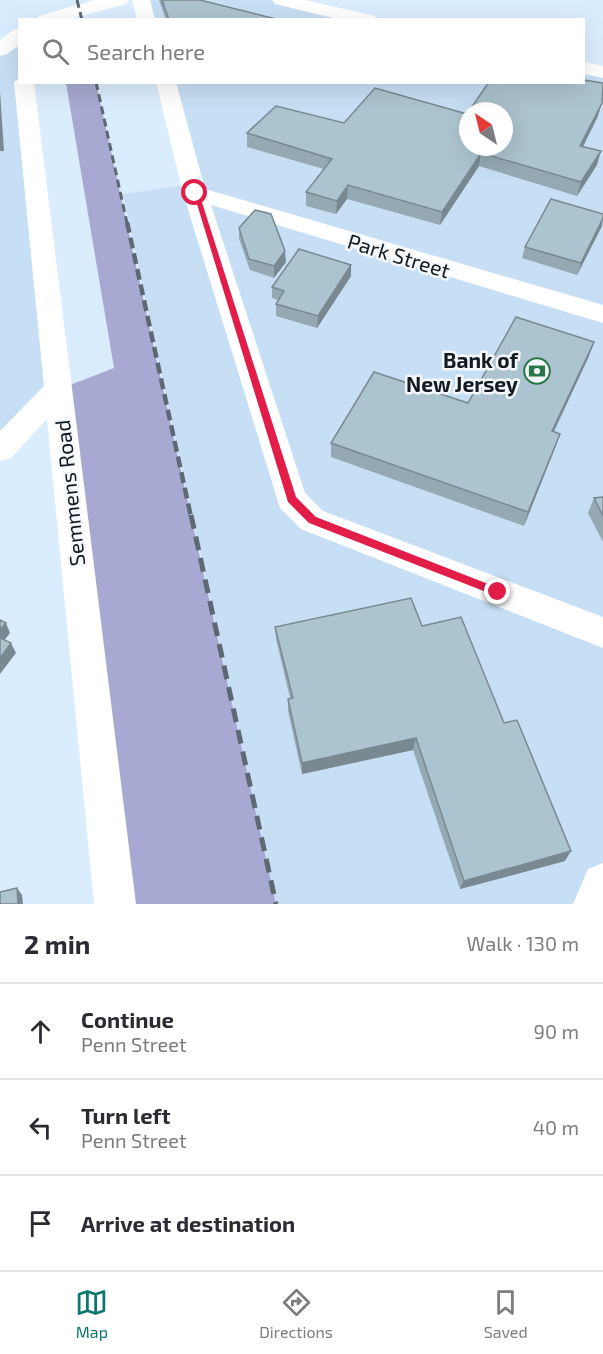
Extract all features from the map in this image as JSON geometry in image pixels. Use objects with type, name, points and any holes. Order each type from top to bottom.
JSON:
[{"type":"street","points":[[52,18],[120,0]]},
{"type":"street","points":[[141,0],[146,18]]},
{"type":"street","points":[[280,0],[359,18]]},
{"type":"street","points":[[585,68],[603,72]]},
{"type":"street","name":"Semmens Road","points":[[24,84],[115,904]]},
{"type":"street","points":[[166,84],[195,193],[291,500],[312,520],[603,633]]},
{"type":"street","name":"Park Street","points":[[195,193],[603,314]]},
{"type":"street","points":[[0,450],[57,390]]},
{"type":"street","points":[[594,904],[603,884]]},
{"type":"shaded area","points":[[141,0],[281,0],[363,18],[146,18]]},
{"type":"shaded area","points":[[13,39],[18,52],[18,84],[20,84],[57,390],[0,450],[0,50]]},
{"type":"shaded area","points":[[585,68],[603,72],[603,904],[276,904],[123,194],[193,184],[166,84],[585,84]]},
{"type":"shaded area","points":[[66,84],[96,84],[276,904],[115,904],[57,390],[114,368]]},
{"type":"building","points":[[162,0],[200,0],[272,18],[168,18]]},
{"type":"building","points":[[585,80],[603,83],[602,103],[580,146],[601,151],[581,182],[491,156],[513,156],[513,102],[475,102],[488,84],[585,84]]},
{"type":"building","points":[[375,88],[459,112],[459,156],[479,156],[442,212],[348,185],[337,201],[306,192],[332,159],[247,133],[276,106],[344,123]]},
{"type":"building","points":[[551,199],[603,214],[581,263],[525,247]]},
{"type":"building","points":[[255,210],[271,214],[285,251],[274,266],[249,259],[239,228]]},
{"type":"building","points":[[299,249],[351,265],[318,316],[276,304],[284,291],[272,287]]},
{"type":"building","points":[[516,317],[594,342],[552,431],[560,434],[528,512],[331,443],[374,372],[468,403]]},
{"type":"building","points":[[603,497],[603,516],[594,498]]},
{"type":"building","points":[[411,598],[422,626],[461,617],[504,723],[517,720],[571,851],[464,881],[416,738],[302,763],[288,699],[293,698],[275,627]]},
{"type":"building","points":[[0,620],[6,623],[0,630]]},
{"type":"building","points":[[0,638],[11,643],[0,658]]},
{"type":"building","points":[[17,888],[18,904],[0,904],[0,892]]},
{"type":"railway","points":[[77,0],[82,18]]},
{"type":"railway","points":[[96,84],[127,223]]},
{"type":"railway","points":[[127,222],[191,517]]},
{"type":"railway","points":[[191,515],[276,904]]},
{"type":"place","name":"Bank of New Jersey","points":[[537,371]]},
{"type":"route","points":[[195,193],[291,500],[312,520],[498,592]]}]
